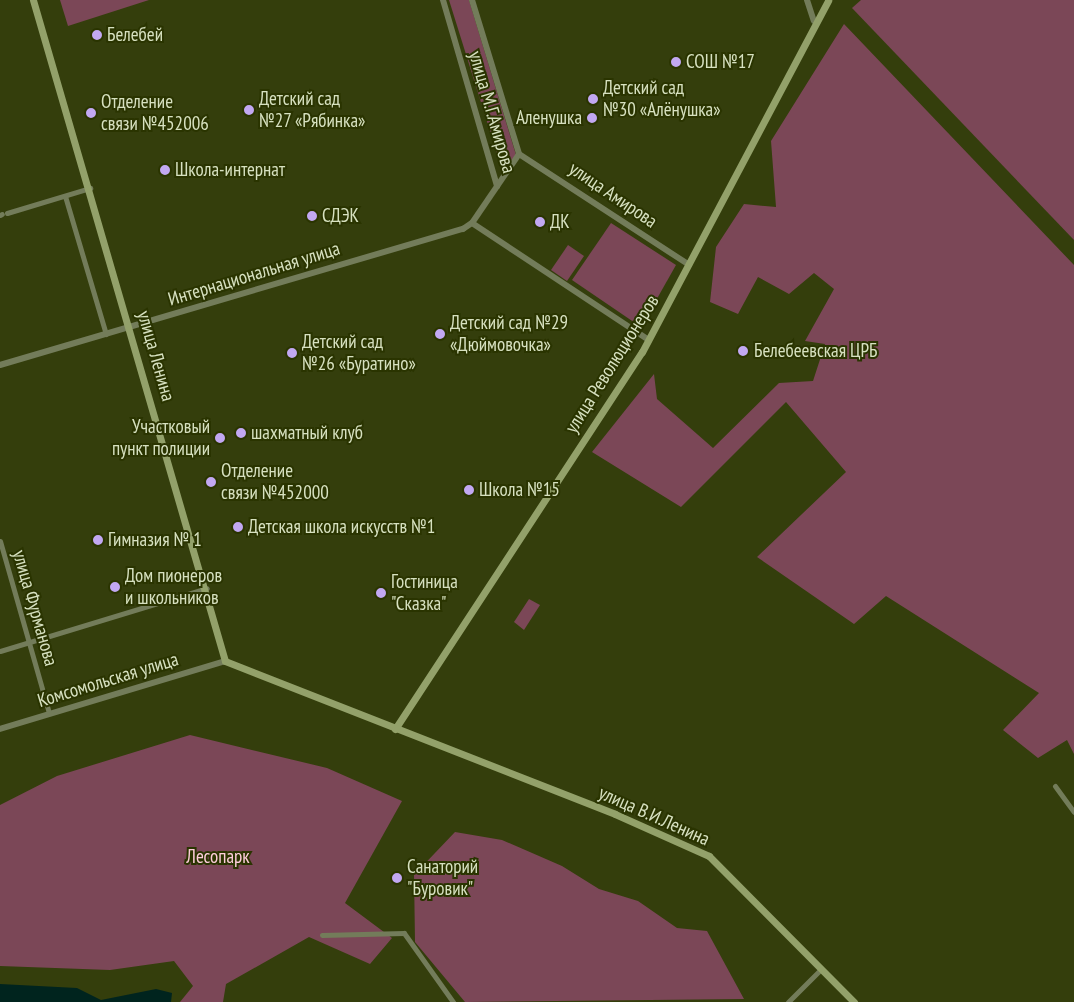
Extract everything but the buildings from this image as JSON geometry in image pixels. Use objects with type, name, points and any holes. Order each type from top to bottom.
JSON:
[{"type":"main road","name":"улица Ленина","points":[[34,0],[207,588],[226,661]]},
{"type":"main road","name":"улица Революционеров","points":[[395,729],[649,340],[814,22],[828,0]]},
{"type":"main road","points":[[226,661],[395,729]]},
{"type":"main road","name":"улица В.И.Ленина","points":[[395,729],[615,814],[709,856],[820,970],[854,1002]]},
{"type":"street","name":"улица М.Г.Амирова","points":[[443,0],[497,186]]},
{"type":"street","name":"улица М.Г.Амирова","points":[[472,0],[519,154],[497,186]]},
{"type":"street","points":[[807,0],[814,22]]},
{"type":"street","name":"улица Амирова","points":[[519,154],[689,265]]},
{"type":"street","points":[[497,186],[472,223],[649,340]]},
{"type":"street","points":[[3,214],[90,188]]},
{"type":"street","points":[[65,196],[106,334]]},
{"type":"street","name":"Интернациональная улица","points":[[0,366],[472,223]]},
{"type":"street","name":"улица Фурманова","points":[[0,541],[50,712]]},
{"type":"street","points":[[0,651],[207,588]]},
{"type":"street","name":"Комсомольская улица","points":[[0,730],[50,712],[226,661]]},
{"type":"street","points":[[1055,786],[1074,812]]},
{"type":"street","points":[[322,935],[404,933],[453,1002]]},
{"type":"street","points":[[788,1002],[820,970]]},
{"type":"green space","points":[[60,0],[149,0],[68,26]]},
{"type":"green space","points":[[449,0],[469,0],[516,155],[511,165],[504,167],[499,160]]},
{"type":"green space","points":[[861,0],[1074,0],[1074,240],[852,8]]},
{"type":"green space","points":[[844,24],[1074,265],[1074,754],[1067,740],[1038,758],[1003,730],[1039,693],[886,596],[854,624],[757,557],[846,472],[786,402],[681,507],[592,452],[654,374],[657,399],[713,448],[779,383],[813,381],[825,344],[805,341],[834,289],[814,273],[789,294],[758,277],[738,314],[710,302],[716,247],[744,204],[776,207],[771,141]]},
{"type":"green space","points":[[611,223],[676,265],[641,327],[572,280]]},
{"type":"green space","points":[[568,245],[584,256],[567,281],[551,270]]},
{"type":"green space","points":[[529,599],[540,605],[524,630],[514,622]]},
{"type":"green space","name":"Лесопарк","points":[[190,735],[327,768],[402,801],[345,903],[392,938],[370,964],[309,937],[226,984],[223,1002],[180,1002],[193,986],[174,961],[110,970],[0,966],[0,805],[57,776]]},
{"type":"green space","points":[[455,832],[502,840],[562,866],[599,889],[638,901],[677,928],[707,931],[744,999],[465,1002],[415,942],[414,875]]},
{"type":"water","points":[[0,984],[77,988],[101,1000],[156,989],[172,993],[171,1002],[0,1002]]},
{"type":"place","name":"Белебей","points":[[97,35]]},
{"type":"place","name":"СОШ №17","points":[[676,62]]},
{"type":"place","name":"Детский сад №30 «Алёнушка»","points":[[593,99]]},
{"type":"place","name":"Детский сад №27 «Рябинка»","points":[[249,110]]},
{"type":"place","name":"Отделение связи №452006","points":[[91,113]]},
{"type":"place","name":"Аленушка","points":[[592,118]]},
{"type":"place","name":"Школа-интернат","points":[[165,170]]},
{"type":"place","name":"СДЭК","points":[[312,216]]},
{"type":"place","name":"ДК","points":[[540,222]]},
{"type":"place","name":"Детский сад №29 «Дюймовочка»","points":[[440,334]]},
{"type":"place","name":"Белебеевская ЦРБ","points":[[743,351]]},
{"type":"place","name":"Детский сад №26 «Буратино»","points":[[292,353]]},
{"type":"place","name":"шахматный клуб","points":[[241,433]]},
{"type":"place","name":"Участковый пункт полиции","points":[[220,438]]},
{"type":"place","name":"Отделение связи №452000","points":[[211,482]]},
{"type":"place","name":"Школа №15","points":[[469,490]]},
{"type":"place","name":"Детская школа искусств №1","points":[[238,527]]},
{"type":"place","name":"Гимназия № 1","points":[[98,540]]},
{"type":"place","name":"Дом пионеров и школьников","points":[[115,587]]},
{"type":"place","name":"Гостиница \"Сказка\"","points":[[381,593]]},
{"type":"place","name":"Санаторий \"Буровик\"","points":[[397,878]]}]
